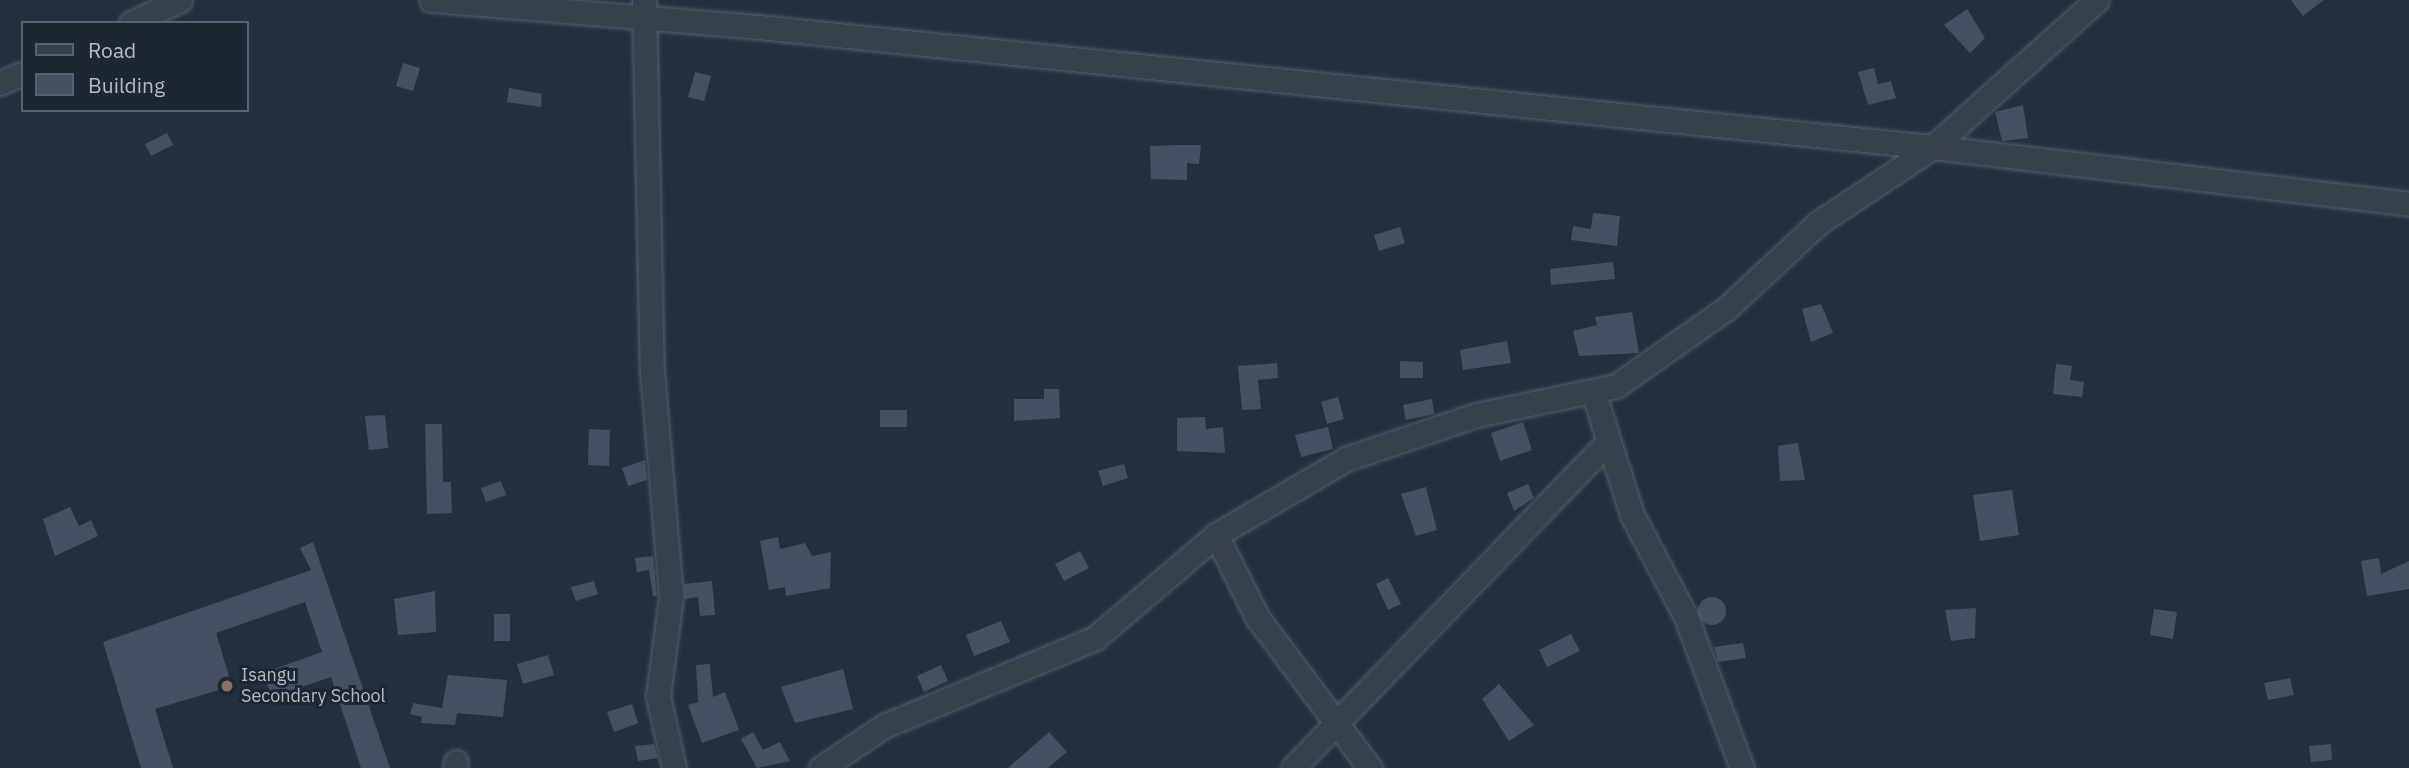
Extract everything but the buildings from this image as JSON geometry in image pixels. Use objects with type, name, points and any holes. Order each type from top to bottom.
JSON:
[{"type":"street","points":[[135,21],[180,0]]},
{"type":"street","points":[[431,0],[643,9],[1933,147],[2409,204]]},
{"type":"street","points":[[821,768],[884,726],[1095,638],[1216,536],[1346,459],[1476,415],[1616,386],[1727,309],[1818,223],[1933,147],[2097,0]]},
{"type":"street","points":[[643,9],[652,371],[671,597],[659,696],[674,768]]},
{"type":"street","points":[[0,83],[21,74]]},
{"type":"street","points":[[1593,391],[1606,444],[1632,514],[1686,617],[1742,768]]},
{"type":"street","points":[[1293,768],[1341,724],[1606,444]]},
{"type":"street","points":[[1216,536],[1257,617],[1341,724],[1370,768]]},
{"type":"place","name":"Isangu Secondary School","points":[[227,686]]}]
